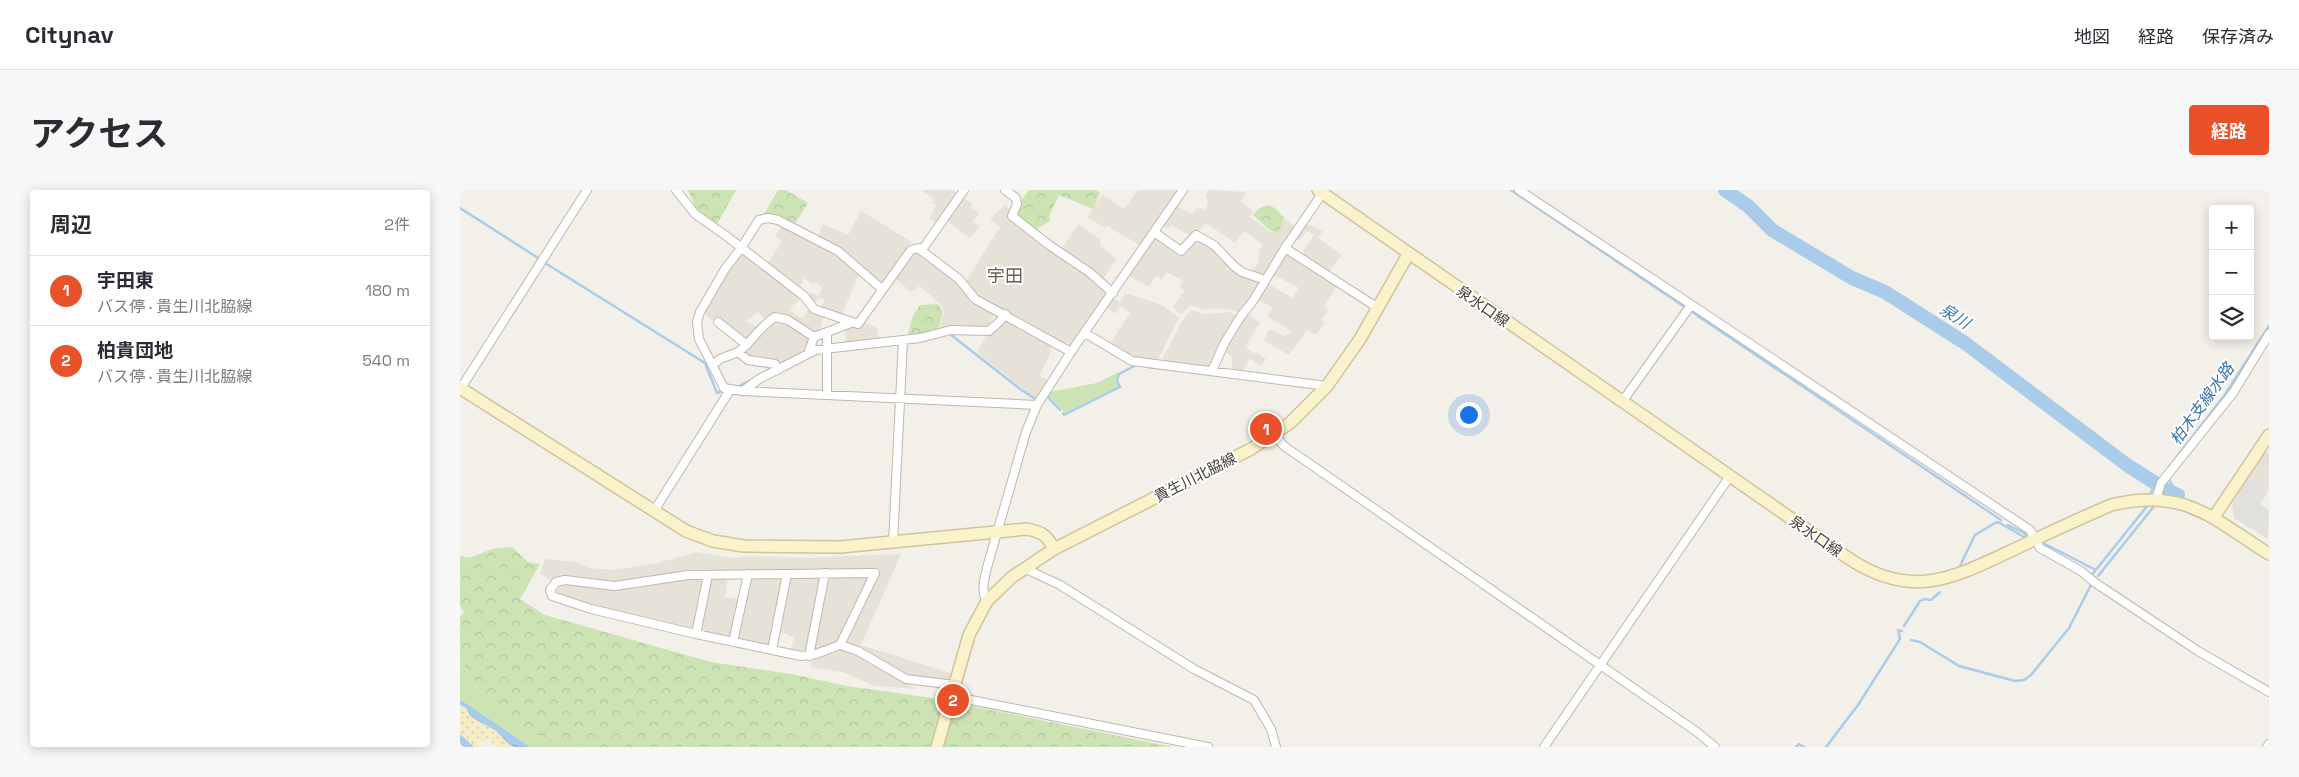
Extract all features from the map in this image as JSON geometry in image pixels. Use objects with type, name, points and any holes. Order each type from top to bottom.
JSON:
[{"type":"main road","points":[[1322,191],[1409,253]]},
{"type":"main road","name":"貴生川北脇線","points":[[937,747],[969,635],[987,602],[1024,568],[1054,549],[1251,449],[1306,409],[1327,386],[1360,339],[1409,253]]},
{"type":"main road","name":"泉水口線","points":[[1409,253],[1857,564],[1877,575],[1898,580],[1930,581],[1952,576],[2111,505],[2131,500],[2156,499],[2186,504],[2214,516],[2267,549]]},
{"type":"main road","points":[[460,388],[686,531],[714,541],[744,546],[840,547],[1027,529],[1041,532],[1048,538],[1054,549]]},
{"type":"main road","points":[[2214,516],[2269,435]]},
{"type":"street","points":[[460,388],[587,190]]},
{"type":"street","points":[[676,190],[695,214],[804,296],[814,309],[858,324],[914,248],[922,250],[959,279],[975,299],[1071,352]]},
{"type":"street","points":[[922,250],[964,190]]},
{"type":"street","points":[[1006,190],[1016,198],[1017,204],[1012,216],[1049,245],[1089,272],[1113,293]]},
{"type":"street","points":[[987,602],[984,596],[983,584],[996,532],[1026,432],[1037,405],[1071,352],[1086,333],[1183,190]]},
{"type":"street","points":[[1519,190],[2030,530],[2040,548],[2081,571],[2094,582],[2198,651],[2269,692]]},
{"type":"street","points":[[1212,372],[1225,342],[1322,191]]},
{"type":"street","points":[[882,289],[838,251],[778,220],[768,218],[760,220],[742,248],[725,269],[700,312],[697,322],[700,339],[724,388],[730,390],[1037,405]]},
{"type":"street","points":[[1154,232],[1182,251],[1196,235],[1214,244],[1242,272],[1265,280]]},
{"type":"street","points":[[1285,248],[1378,308]]},
{"type":"street","points":[[1622,402],[1691,305]]},
{"type":"street","points":[[743,391],[816,350],[903,340],[951,330],[989,331],[1005,314]]},
{"type":"street","points":[[714,365],[720,359],[738,352],[747,345],[766,322],[775,317],[788,320],[814,337],[851,323]]},
{"type":"street","points":[[718,322],[747,345]]},
{"type":"street","points":[[827,395],[828,333]]},
{"type":"street","points":[[1086,333],[1132,361],[1327,386]]},
{"type":"street","points":[[2156,499],[2161,483],[2233,393],[2269,334]]},
{"type":"street","points":[[808,354],[814,337]]},
{"type":"street","points":[[894,543],[903,340]]},
{"type":"street","points":[[738,352],[748,360],[775,364],[778,370]]},
{"type":"street","points":[[654,511],[730,390]]},
{"type":"street","points":[[1274,434],[1284,446],[1715,747]]},
{"type":"street","points":[[1544,747],[1730,476]]},
{"type":"street","points":[[1024,568],[1060,585],[1194,669],[1254,700],[1271,729],[1276,747]]},
{"type":"street","points":[[809,656],[825,573]]},
{"type":"street","points":[[840,645],[875,573],[688,575],[615,586],[565,580],[556,582],[550,590],[552,596],[591,609],[772,650],[809,656],[840,645],[858,651],[906,679],[1208,747]]},
{"type":"street","points":[[733,642],[748,574]]},
{"type":"street","points":[[772,650],[787,574]]},
{"type":"street","points":[[696,634],[708,575]]},
{"type":"shaded area","points":[[921,190],[952,190],[959,194],[939,225],[929,218],[937,205],[932,203],[933,199]]},
{"type":"shaded area","points":[[1138,190],[1178,190],[1141,246],[1107,226],[1105,228],[1087,217],[1102,195],[1124,209]]},
{"type":"shaded area","points":[[1209,190],[1246,192],[1241,202],[1253,211],[1250,217],[1272,233],[1283,217],[1295,227],[1264,278],[1252,273],[1259,261],[1259,250],[1263,245],[1244,231],[1235,243],[1206,223],[1192,237],[1172,225],[1168,229],[1161,225],[1175,205],[1191,214],[1198,207],[1205,210],[1208,203],[1206,196]]},
{"type":"shaded area","points":[[962,197],[972,204],[971,207],[979,213],[973,222],[979,226],[970,238],[947,221]]},
{"type":"shaded area","points":[[1005,205],[1011,211],[1007,215],[1067,261],[1086,272],[1109,292],[1073,344],[1058,342],[974,296],[968,289],[966,281],[1000,227],[990,219]]},
{"type":"shaded area","points":[[861,211],[912,242],[883,285],[817,239],[823,224],[848,235]]},
{"type":"shaded area","points":[[1304,223],[1323,231],[1318,238],[1342,255],[1328,273],[1300,256],[1314,235],[1307,231],[1298,241],[1294,239]]},
{"type":"shaded area","points":[[783,224],[818,246],[835,252],[859,273],[842,315],[821,308],[825,300],[819,297],[814,305],[808,297],[811,292],[819,296],[822,288],[815,282],[813,284],[804,278],[799,289],[767,264],[782,242],[775,236]]},
{"type":"shaded area","points":[[1079,224],[1100,239],[1100,245],[1116,259],[1102,281],[1060,251]]},
{"type":"shaded area","points":[[1154,237],[1181,254],[1196,238],[1262,281],[1253,299],[1241,312],[1217,308],[1204,310],[1191,305],[1181,315],[1173,307],[1185,290],[1179,287],[1184,281],[1167,272],[1162,279],[1155,276],[1149,287],[1127,275]]},
{"type":"shaded area","points":[[915,251],[918,251],[995,312],[988,328],[939,330],[944,312],[941,305],[920,286],[911,292],[894,277]]},
{"type":"shaded area","points":[[1287,251],[1337,286],[1324,307],[1328,310],[1321,320],[1324,322],[1317,335],[1307,330],[1289,355],[1264,341],[1269,329],[1285,336],[1291,331],[1267,316],[1273,308],[1257,299],[1266,282],[1292,298],[1299,288],[1271,273]]},
{"type":"shaded area","points":[[740,254],[747,254],[803,298],[793,305],[790,310],[803,319],[809,307],[824,315],[819,333],[813,333],[774,316],[765,319],[758,312],[746,321],[759,328],[750,340],[719,319],[715,323],[704,313],[717,286]]},
{"type":"shaded area","points":[[1126,293],[1162,305],[1179,318],[1157,361],[1137,359],[1111,342],[1130,313],[1120,306],[1115,314],[1106,307],[1112,297],[1120,302]]},
{"type":"shaded area","points":[[1191,310],[1204,314],[1230,312],[1237,315],[1211,366],[1161,361],[1182,321]]},
{"type":"shaded area","points":[[1246,313],[1260,322],[1246,347],[1254,354],[1256,352],[1266,359],[1261,366],[1250,359],[1242,371],[1232,369],[1232,357],[1223,350]]},
{"type":"shaded area","points":[[1007,317],[1053,344],[1039,376],[1050,381],[1037,398],[1033,397],[977,352],[987,334]]},
{"type":"shaded area","points":[[779,318],[809,336],[805,351],[781,364],[749,359],[742,352],[768,322]]},
{"type":"shaded area","points":[[864,322],[877,328],[879,340],[846,343],[845,329],[860,327]]},
{"type":"shaded area","points":[[2265,452],[2269,454],[2269,469],[2259,462]]},
{"type":"shaded area","points":[[2259,462],[2269,469],[2269,492],[2248,478]]},
{"type":"shaded area","points":[[2248,478],[2268,491],[2260,504],[2269,510],[2268,539],[2234,518],[2232,504]]},
{"type":"shaded area","points":[[697,552],[731,558],[752,556],[807,558],[901,554],[861,645],[954,674],[952,678],[938,681],[900,673],[847,643],[846,639],[881,571],[879,569],[689,571],[615,583],[558,576],[550,580],[540,574],[545,559],[577,562],[590,568],[614,570],[657,563]]},
{"type":"shaded area","points":[[778,576],[782,581],[771,642],[766,645],[739,638],[737,634],[750,577]]},
{"type":"shaded area","points":[[866,576],[869,579],[837,641],[829,646],[813,650],[828,577]]},
{"type":"shaded area","points":[[728,577],[725,597],[740,599],[732,635],[729,637],[703,632],[700,628],[710,581]]},
{"type":"shaded area","points":[[819,577],[822,579],[807,649],[804,651],[791,649],[794,637],[778,631],[789,578]]},
{"type":"shaded area","points":[[687,578],[700,579],[703,588],[693,628],[685,628],[596,607],[556,594],[558,582],[615,590]]},
{"type":"shaded area","points":[[842,651],[856,655],[916,689],[875,686],[842,672],[811,667],[811,661]]},
{"type":"green space","points":[[688,190],[736,190],[717,224],[696,209]]},
{"type":"green space","points":[[778,190],[786,190],[808,203],[794,225],[779,217],[764,214]]},
{"type":"green space","points":[[1029,190],[1096,190],[1100,193],[1093,209],[1059,195],[1049,216],[1050,221],[1035,230],[1016,214],[1021,201]]},
{"type":"green space","points":[[1267,205],[1273,207],[1284,217],[1279,232],[1271,231],[1253,215],[1258,209]]},
{"type":"green space","points":[[938,304],[943,312],[938,330],[910,335],[908,333],[913,316],[920,305]]},
{"type":"green space","points":[[1119,372],[1116,381],[1118,387],[1065,413],[1049,396],[1049,392],[1097,383]]},
{"type":"green space","points":[[512,547],[528,562],[540,564],[520,599],[545,615],[711,662],[791,674],[847,686],[932,698],[1173,747],[582,747],[580,745],[564,745],[517,726],[483,696],[460,659],[460,616],[464,613],[460,605],[460,556],[470,558],[492,549]]},
{"type":"green space","points":[[460,659],[483,696],[564,745],[580,745],[582,747],[530,747],[460,700]]},
{"type":"sand","points":[[460,705],[466,708],[471,716],[493,729],[514,747],[496,747],[487,738],[485,742],[474,739],[486,747],[474,747],[460,733]]},
{"type":"water","points":[[460,700],[530,747],[511,746],[492,728],[471,716],[466,708],[460,705]]},
{"type":"water","points":[[460,733],[461,735],[474,747],[460,747]]},
{"type":"waterway","points":[[1511,190],[2001,520]]},
{"type":"waterway","name":"泉川","points":[[1725,190],[1748,206],[1772,230],[1852,278],[1885,292],[1965,343],[2127,465],[2157,484]]},
{"type":"waterway","points":[[460,208],[538,258]]},
{"type":"waterway","points":[[545,263],[705,363],[717,393],[720,392]]},
{"type":"waterway","name":"柏木支線水路","points":[[2169,467],[2224,396],[2269,326]]},
{"type":"waterway","points":[[950,334],[1020,389],[1037,400]]},
{"type":"waterway","points":[[1063,413],[1064,415],[1120,387],[1117,381],[1119,374],[1138,364]]},
{"type":"waterway","points":[[1148,367],[1160,368]]},
{"type":"waterway","points":[[741,385],[755,378]]},
{"type":"waterway","points":[[1046,397],[1060,410]]},
{"type":"waterway","name":"柏木支線水路","points":[[2168,478],[2175,490],[2173,494]]},
{"type":"waterway","points":[[2151,492],[2156,483]]},
{"type":"waterway","name":"柏木支線水路","points":[[2165,489],[2178,495]]},
{"type":"waterway","points":[[2091,576],[2148,505]]},
{"type":"waterway","name":"柏木支線水路","points":[[2098,576],[2155,505]]},
{"type":"waterway","points":[[2189,513],[2199,517]]},
{"type":"waterway","points":[[1959,568],[1975,535],[1995,523],[1998,522],[2024,537],[2027,535]]},
{"type":"waterway","points":[[2008,525],[2026,534]]},
{"type":"waterway","points":[[2043,543],[2096,570]]},
{"type":"waterway","points":[[2046,547],[2070,561]]},
{"type":"waterway","name":"柏木支線水路","points":[[1911,640],[1920,642],[1959,666],[2015,681],[2024,680],[2031,675],[2069,628],[2091,585]]},
{"type":"waterway","points":[[1904,626],[1920,601],[1924,599],[1931,600],[1940,592]]},
{"type":"waterway","points":[[1826,747],[1858,705],[1900,639],[1898,630],[1902,631]]},
{"type":"waterway","points":[[1796,747],[1799,744],[1804,747]]},
{"type":"place","name":"宇田東","points":[[1266,429]]},
{"type":"place","name":"柏貴団地","points":[[953,700]]},
{"type":"district","name":"宇田","points":[[1005,275]]}]
